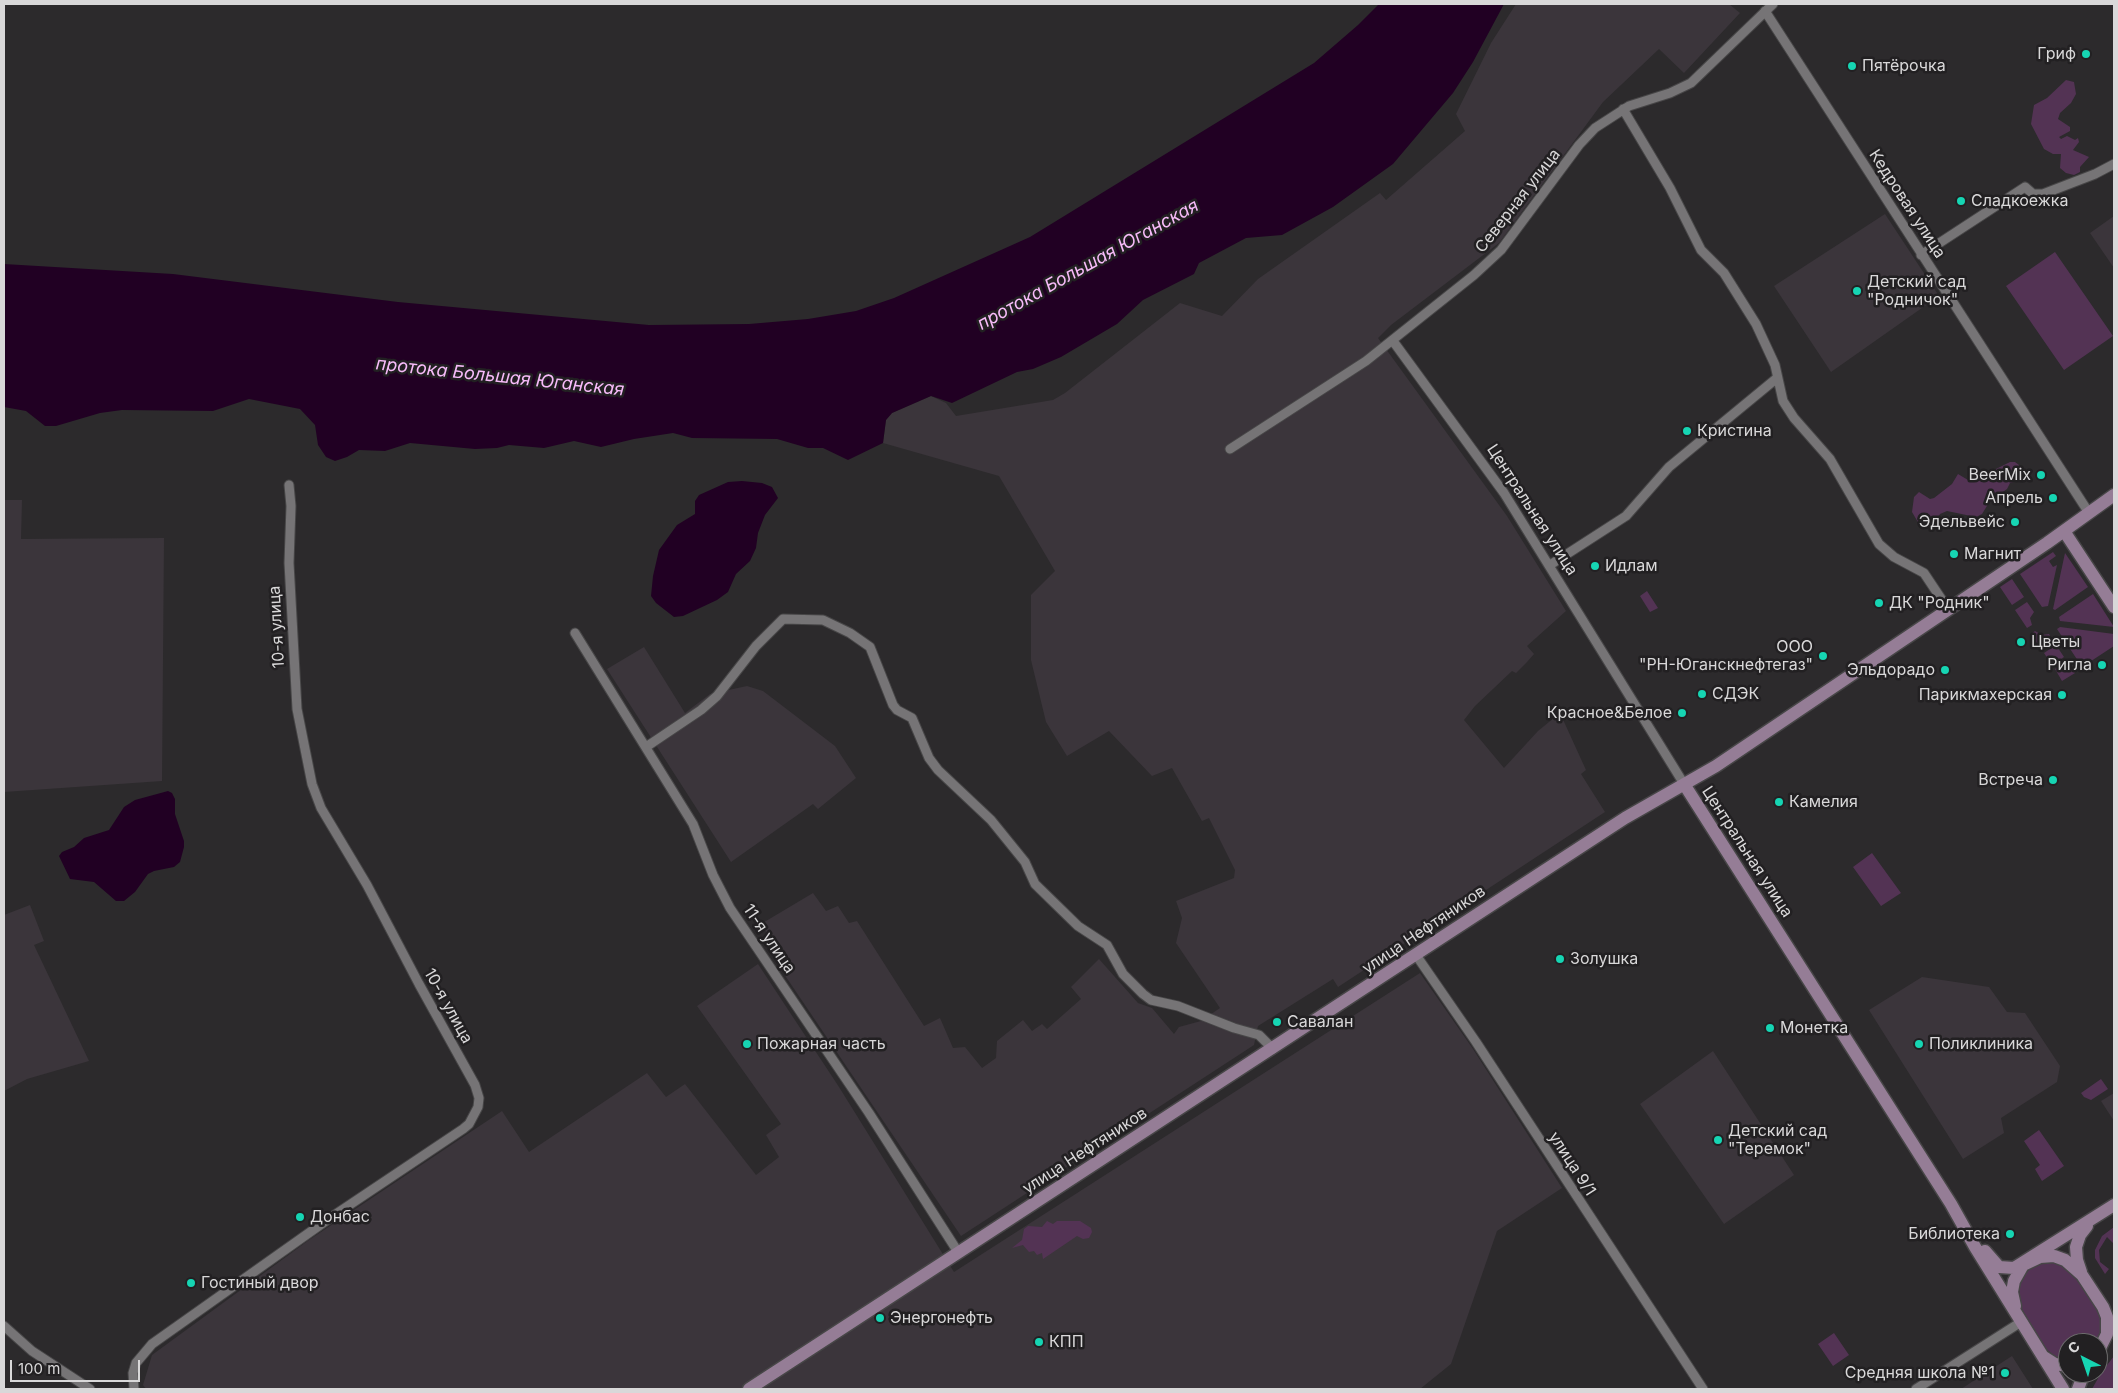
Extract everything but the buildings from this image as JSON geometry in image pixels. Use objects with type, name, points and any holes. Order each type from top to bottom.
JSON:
[{"type":"street","name":"Северная улица","points":[[1230,449],[1366,361],[1490,262],[1588,135],[1605,120],[1622,109],[1692,83],[1773,4]]},
{"type":"street","name":"Кедровая улица","points":[[1765,11],[1920,255],[2089,513]]},
{"type":"street","points":[[1622,109],[1670,188],[1701,250],[1728,279],[1756,324],[1775,365],[1783,401],[1794,418],[1830,459],[1879,544],[1894,557],[1924,573],[1948,609]]},
{"type":"street","points":[[1920,255],[2025,187],[2032,194],[2043,194],[2095,174],[2114,164]]},
{"type":"street","name":"Центральная улица","points":[[1393,340],[1504,493],[1684,784],[1956,1211],[1975,1247],[2063,1389]]},
{"type":"street","points":[[1550,566],[1626,516],[1669,467],[1777,378]]},
{"type":"street","name":"10-я улица","points":[[134,1389],[133,1373],[136,1363],[152,1344],[330,1218],[463,1129],[469,1124],[478,1107],[475,1085],[418,984],[367,884],[322,808],[312,784],[297,709],[289,563],[291,506],[289,485]]},
{"type":"street","name":"улица Нефтяников","points":[[749,1389],[1625,818],[1723,761],[2064,531],[2114,495]]},
{"type":"street","points":[[2064,531],[2114,608]]},
{"type":"street","points":[[646,747],[701,710],[717,696],[756,646],[783,619],[823,620],[850,633],[870,647],[893,705],[896,710],[912,718],[929,758],[938,770],[991,820],[1025,862],[1035,884],[1078,926],[1107,945],[1119,968],[1142,994],[1150,1000],[1178,1006],[1225,1025],[1259,1035],[1273,1049]]},
{"type":"street","name":"11-я улица","points":[[574,633],[694,824],[712,875],[730,908],[868,1113],[958,1252]]},
{"type":"street","name":"улица 9/1","points":[[1416,955],[1476,1042],[1703,1389]]},
{"type":"street","points":[[1916,1389],[2019,1318],[2013,1287],[2019,1270],[2028,1261],[2114,1205]]},
{"type":"street","points":[[1956,1211],[1999,1267],[2014,1268],[2040,1256],[2060,1258],[2070,1263],[2082,1275],[2103,1307],[2107,1317],[2107,1333]]},
{"type":"street","points":[[2082,1275],[2077,1260],[2077,1241],[2094,1218]]},
{"type":"street","points":[[4,1326],[32,1351],[90,1389]]},
{"type":"street","points":[[2038,1349],[2050,1361],[2058,1363]]},
{"type":"shaded area","points":[[1516,4],[1729,4],[1740,13],[1684,73],[1659,49],[1603,102],[1499,243],[1391,325],[1378,338],[1507,516],[1566,611],[1527,646],[1534,654],[1527,662],[1516,673],[1512,671],[1475,706],[1464,720],[1504,768],[1538,731],[1560,713],[1586,770],[1581,774],[1605,812],[1338,987],[1333,979],[1258,1026],[1254,1045],[961,1236],[782,971],[788,966],[761,924],[813,893],[826,911],[838,906],[849,923],[857,921],[924,1026],[940,1018],[953,1048],[965,1047],[982,1068],[996,1058],[997,1041],[1023,1020],[1032,1031],[1042,1024],[1047,1029],[1081,999],[1071,987],[1099,959],[1138,1003],[1152,1008],[1174,1034],[1179,1027],[1201,1021],[1220,1008],[1176,943],[1182,918],[1176,901],[1234,878],[1235,870],[1209,818],[1202,821],[1172,768],[1152,776],[1109,731],[1067,756],[1046,722],[1031,660],[1031,595],[1055,571],[999,476],[883,443],[886,420],[892,413],[931,396],[946,403],[956,416],[1053,400],[1065,393],[1180,303],[1222,316],[1258,279],[1380,193],[1386,200],[1465,131],[1456,114],[1491,43]]},
{"type":"shaded area","points":[[2066,80],[2074,82],[2076,94],[2071,103],[2060,113],[2058,119],[2070,127],[2070,131],[2059,137],[2061,139],[2067,136],[2075,140],[2078,138],[2079,142],[2073,150],[2089,157],[2080,167],[2080,172],[2074,175],[2066,173],[2060,168],[2061,154],[2053,154],[2044,149],[2031,124],[2034,105],[2047,98]]},
{"type":"shaded area","name":"Детский сад \"Родничок\"","points":[[1885,214],[1939,296],[1831,372],[1774,286]]},
{"type":"shaded area","points":[[2114,216],[2114,268],[2090,233]]},
{"type":"shaded area","points":[[2055,252],[2113,336],[2064,370],[2006,286]]},
{"type":"shaded area","points":[[2010,462],[2015,462],[2019,465],[2023,473],[2021,480],[2010,483],[2007,489],[1990,501],[1982,514],[1976,517],[1947,511],[1940,514],[1935,523],[1924,526],[1919,524],[1912,512],[1914,497],[1919,492],[1930,499],[1934,498],[1952,484],[1958,474],[1968,480],[1977,477],[1979,471],[1990,472]]},
{"type":"shaded area","points":[[4,500],[22,500],[21,539],[164,538],[162,781],[4,792]]},
{"type":"shaded area","points":[[2053,552],[2056,556],[2049,561],[2053,567],[2057,565],[2048,606],[2042,607],[2020,574]]},
{"type":"shaded area","points":[[2065,553],[2088,587],[2055,610],[2053,609]]},
{"type":"shaded area","points":[[2012,579],[2024,597],[2012,605],[2000,587]]},
{"type":"shaded area","points":[[1647,591],[1658,608],[1650,612],[1640,596]]},
{"type":"shaded area","points":[[2093,594],[2114,627],[2060,621],[2059,617]]},
{"type":"shaded area","points":[[2027,602],[2034,612],[2030,618],[2032,625],[2027,628],[2015,610]]},
{"type":"shaded area","points":[[2060,627],[2114,634],[2114,646],[2082,667],[2057,629]]},
{"type":"shaded area","points":[[2035,631],[2042,635],[2049,634],[2053,641],[2041,649],[2031,634]]},
{"type":"shaded area","points":[[2056,645],[2064,657],[2052,665],[2044,653]]},
{"type":"shaded area","points":[[644,647],[685,713],[710,694],[747,686],[763,691],[835,746],[856,778],[818,809],[813,804],[731,862],[607,669]]},
{"type":"shaded area","points":[[2067,661],[2075,673],[2062,681],[2055,669]]},
{"type":"shaded area","points":[[1872,853],[1901,893],[1881,906],[1853,867]]},
{"type":"shaded area","points":[[30,905],[44,941],[34,945],[89,1061],[27,1079],[4,1091],[4,915]]},
{"type":"shaded area","points":[[758,964],[839,1087],[954,1272],[1420,973],[1473,1049],[1562,1188],[1497,1231],[1451,1364],[1420,1389],[146,1389],[143,1385],[152,1355],[309,1240],[502,1111],[529,1152],[647,1073],[666,1097],[685,1084],[756,1175],[779,1157],[766,1135],[781,1124],[697,1006]]},
{"type":"shaded area","points":[[1922,977],[1989,987],[2007,1012],[2025,1013],[2060,1066],[2057,1082],[2001,1118],[2004,1133],[1963,1159],[1869,1010]]},
{"type":"shaded area","name":"Детский сад \"Теремок\"","points":[[1713,1051],[1794,1175],[1724,1224],[1640,1104]]},
{"type":"shaded area","points":[[2101,1079],[2108,1089],[2091,1100],[2084,1097],[2081,1093]]},
{"type":"shaded area","points":[[2114,1093],[2114,1121],[2101,1101]]},
{"type":"shaded area","points":[[2039,1130],[2064,1166],[2042,1181],[2035,1169],[2040,1165],[2024,1141]]},
{"type":"shaded area","points":[[1047,1221],[1053,1224],[1057,1221],[1080,1221],[1091,1228],[1092,1232],[1089,1238],[1083,1239],[1077,1236],[1043,1259],[1042,1253],[1037,1255],[1034,1251],[1029,1252],[1023,1245],[1012,1248],[1022,1240],[1024,1229],[1028,1226],[1042,1227]]},
{"type":"shaded area","points":[[2114,1227],[2114,1244],[2107,1237],[2099,1250],[2100,1262],[2109,1269],[2105,1274],[2095,1258],[2095,1250],[2102,1236]]},
{"type":"shaded area","points":[[2047,1262],[2059,1263],[2074,1271],[2104,1321],[2101,1333],[2058,1333],[2058,1358],[2046,1349],[2020,1306],[2019,1283],[2031,1267]]},
{"type":"shaded area","points":[[1834,1333],[1849,1355],[1833,1366],[1818,1344]]},
{"type":"shaded area","name":"Средняя школа №1","points":[[2012,1356],[2033,1389],[1961,1389]]},
{"type":"shaded area","points":[[2114,1356],[2114,1389],[2092,1389],[2095,1383],[2108,1383],[2108,1364]]},
{"type":"water","name":"протока Большая Юганская","points":[[1379,4],[1504,4],[1473,62],[1453,93],[1393,164],[1333,207],[1282,235],[1246,238],[1199,263],[1194,274],[1143,300],[1117,324],[1061,357],[1033,369],[1017,372],[952,403],[931,396],[892,413],[886,420],[883,443],[848,460],[823,448],[808,448],[777,439],[692,438],[673,433],[634,439],[601,447],[574,441],[544,448],[509,445],[497,448],[475,449],[410,443],[385,451],[359,450],[335,461],[326,457],[318,445],[315,425],[300,409],[249,399],[213,411],[122,410],[100,413],[56,426],[45,426],[26,411],[4,407],[4,264],[173,274],[398,302],[649,325],[749,324],[808,319],[856,311],[894,298],[1030,237],[1314,63]]},
{"type":"water","points":[[728,482],[762,483],[772,487],[778,498],[765,515],[758,533],[756,548],[750,561],[736,574],[728,592],[717,600],[683,616],[674,617],[656,603],[651,596],[659,550],[677,525],[695,514],[695,501],[699,495]]},
{"type":"water","points":[[168,791],[172,793],[175,799],[175,814],[184,841],[180,862],[174,867],[148,874],[135,892],[124,901],[116,901],[94,882],[70,879],[59,856],[62,852],[74,847],[84,838],[109,830],[124,807],[135,800]]},
{"type":"place","name":"Гриф","points":[[2086,54]]},
{"type":"place","name":"Пятёрочка","points":[[1852,66]]},
{"type":"place","name":"Сладкоежка","points":[[1961,201]]},
{"type":"place","name":"Детский сад \"Родничок\"","points":[[1857,291]]},
{"type":"place","name":"Кристина","points":[[1687,431]]},
{"type":"place","name":"BeerMix","points":[[2041,475]]},
{"type":"place","name":"Апрель","points":[[2053,498]]},
{"type":"place","name":"Эдельвейс","points":[[2015,522]]},
{"type":"place","name":"Магнит","points":[[1954,554]]},
{"type":"place","name":"Идлам","points":[[1595,566]]},
{"type":"place","name":"ДК \"Родник\"","points":[[1879,603]]},
{"type":"place","name":"Цветы","points":[[2021,642]]},
{"type":"place","name":"ООО \"РН-Юганскнефтегаз\"","points":[[1823,656]]},
{"type":"place","name":"Ригла","points":[[2102,665]]},
{"type":"place","name":"Эльдорадо","points":[[1945,670]]},
{"type":"place","name":"СДЭК","points":[[1702,694]]},
{"type":"place","name":"Парикмахерская","points":[[2062,695]]},
{"type":"place","name":"Красное&Белое","points":[[1682,713]]},
{"type":"place","name":"Встреча","points":[[2053,780]]},
{"type":"place","name":"Камелия","points":[[1779,802]]},
{"type":"place","name":"Золушка","points":[[1560,959]]},
{"type":"place","name":"Савалан","points":[[1277,1022]]},
{"type":"place","name":"Монетка","points":[[1770,1028]]},
{"type":"place","name":"Пожарная часть","points":[[747,1044]]},
{"type":"place","name":"Поликлиника","points":[[1919,1044]]},
{"type":"place","name":"Детский сад \"Теремок\"","points":[[1718,1140]]},
{"type":"place","name":"Донбас","points":[[300,1217]]},
{"type":"place","name":"Библиотека","points":[[2010,1234]]},
{"type":"place","name":"Гостиный двор","points":[[191,1283]]},
{"type":"place","name":"Энергонефть","points":[[880,1318]]},
{"type":"place","name":"КПП","points":[[1039,1342]]},
{"type":"place","name":"Средняя школа №1","points":[[2005,1373]]}]
